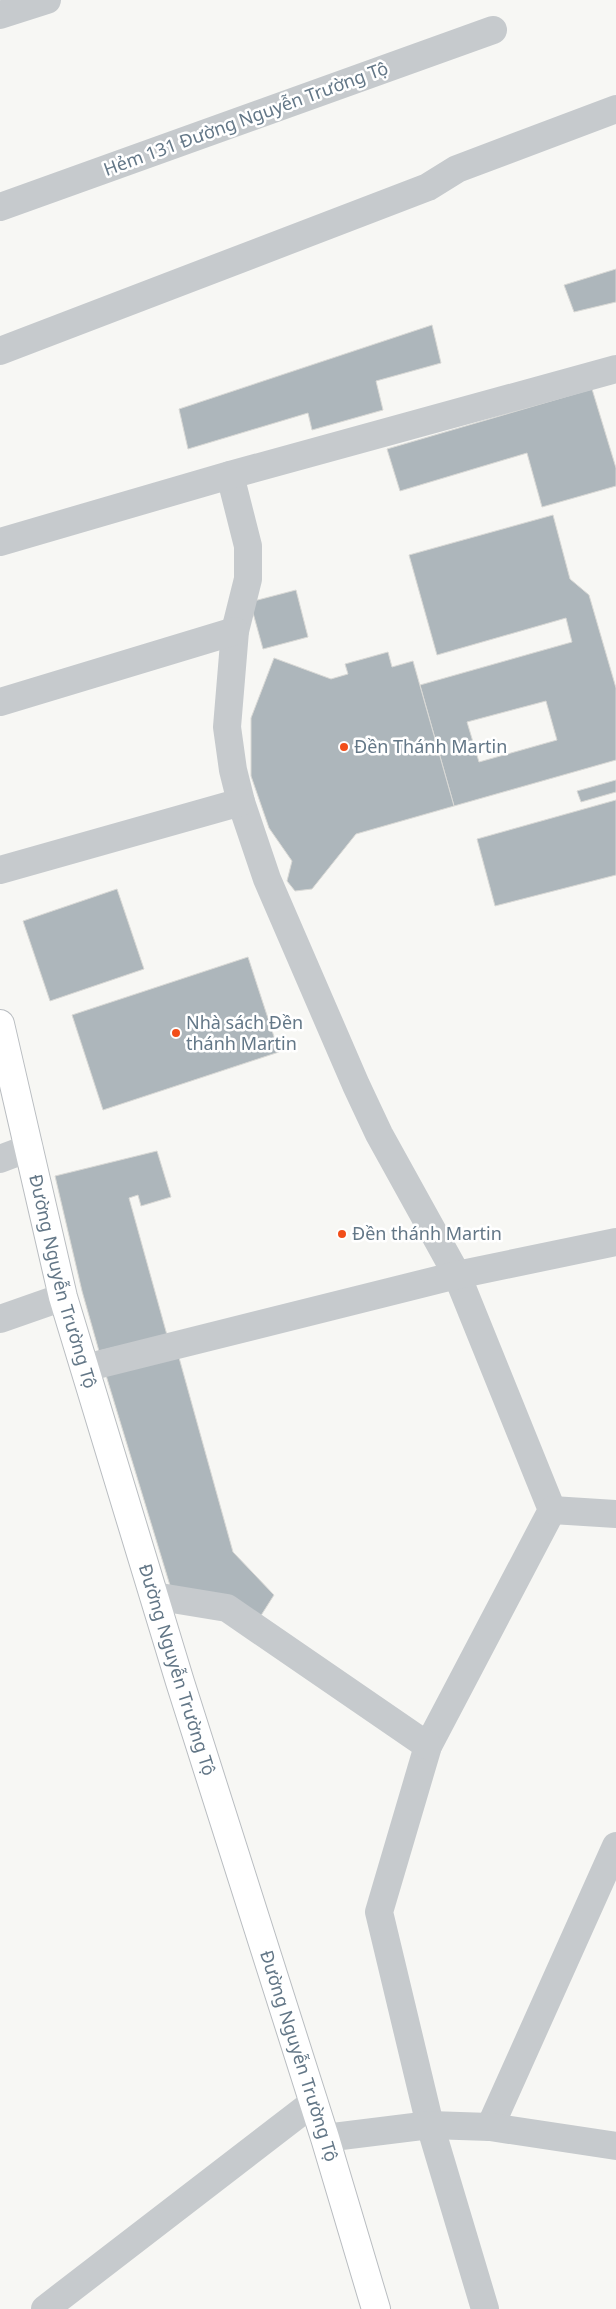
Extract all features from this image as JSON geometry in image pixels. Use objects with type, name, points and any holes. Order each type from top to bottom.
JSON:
[{"type":"main road","name":"Đường Nguyễn Trường Tộ","points":[[0,1024],[63,1297],[154,1596],[314,2102],[376,2309]]},
{"type":"street","points":[[0,14],[47,0]]},
{"type":"street","name":"Hẻm 131 Đường Nguyễn Trường Tộ","points":[[0,208],[493,30]]},
{"type":"street","points":[[0,351],[428,187],[457,169],[616,109]]},
{"type":"street","points":[[0,542],[230,475],[616,369]]},
{"type":"street","points":[[230,475],[248,546],[248,579],[235,631],[228,727],[233,770],[241,802],[267,879],[356,1085],[379,1134],[457,1275],[552,1510],[428,1746],[379,1912],[430,2125],[485,2309]]},
{"type":"street","points":[[0,702],[235,631]]},
{"type":"street","points":[[0,870],[241,802]]},
{"type":"street","points":[[0,1159],[29,1148]]},
{"type":"street","points":[[85,1368],[457,1275],[616,1242]]},
{"type":"street","points":[[0,1318],[63,1297]]},
{"type":"street","points":[[552,1510],[616,1514]]},
{"type":"street","points":[[154,1596],[227,1608],[428,1746]]},
{"type":"street","points":[[490,2127],[616,1846]]},
{"type":"street","points":[[45,2309],[314,2102]]},
{"type":"street","points":[[325,2138],[430,2125],[490,2127],[616,2146]]},
{"type":"building","points":[[616,269],[616,302],[574,312],[564,285]]},
{"type":"building","points":[[432,325],[441,363],[376,381],[383,410],[312,430],[308,413],[188,449],[179,409]]},
{"type":"building","points":[[592,389],[616,468],[616,486],[542,507],[527,453],[400,491],[387,449]]},
{"type":"building","points":[[553,515],[570,579],[589,595],[616,688],[616,760],[454,806],[420,685],[572,642],[566,618],[437,655],[409,555]],"holes":[[[546,701],[557,740],[479,762],[467,722]]]},
{"type":"building","points":[[296,590],[308,637],[263,649],[250,602]]},
{"type":"building","name":"Đền Thánh Martin","points":[[388,652],[392,667],[413,661],[454,806],[356,834],[312,889],[295,891],[287,881],[292,861],[269,828],[251,776],[251,718],[274,658],[331,679],[348,674],[345,664]]},
{"type":"building","points":[[616,780],[616,792],[581,802],[577,791]]},
{"type":"building","points":[[616,800],[616,875],[495,906],[477,839]]},
{"type":"building","points":[[117,889],[144,969],[50,1001],[23,921]]},
{"type":"building","name":"Nhà sách Đền thánh Martin","points":[[248,957],[279,1052],[103,1110],[72,1015]]},
{"type":"building","points":[[157,1151],[171,1197],[141,1206],[138,1195],[129,1198],[167,1335],[99,1351],[82,1291],[55,1176]]},
{"type":"building","points":[[178,1354],[233,1552],[274,1595],[260,1617],[172,1592],[105,1372]]},
{"type":"place","name":"Đền Thánh Martin","points":[[344,747]]},
{"type":"place","name":"Nhà sách Đền thánh Martin","points":[[176,1033]]},
{"type":"place","name":"Đền thánh Martin","points":[[342,1234]]}]
